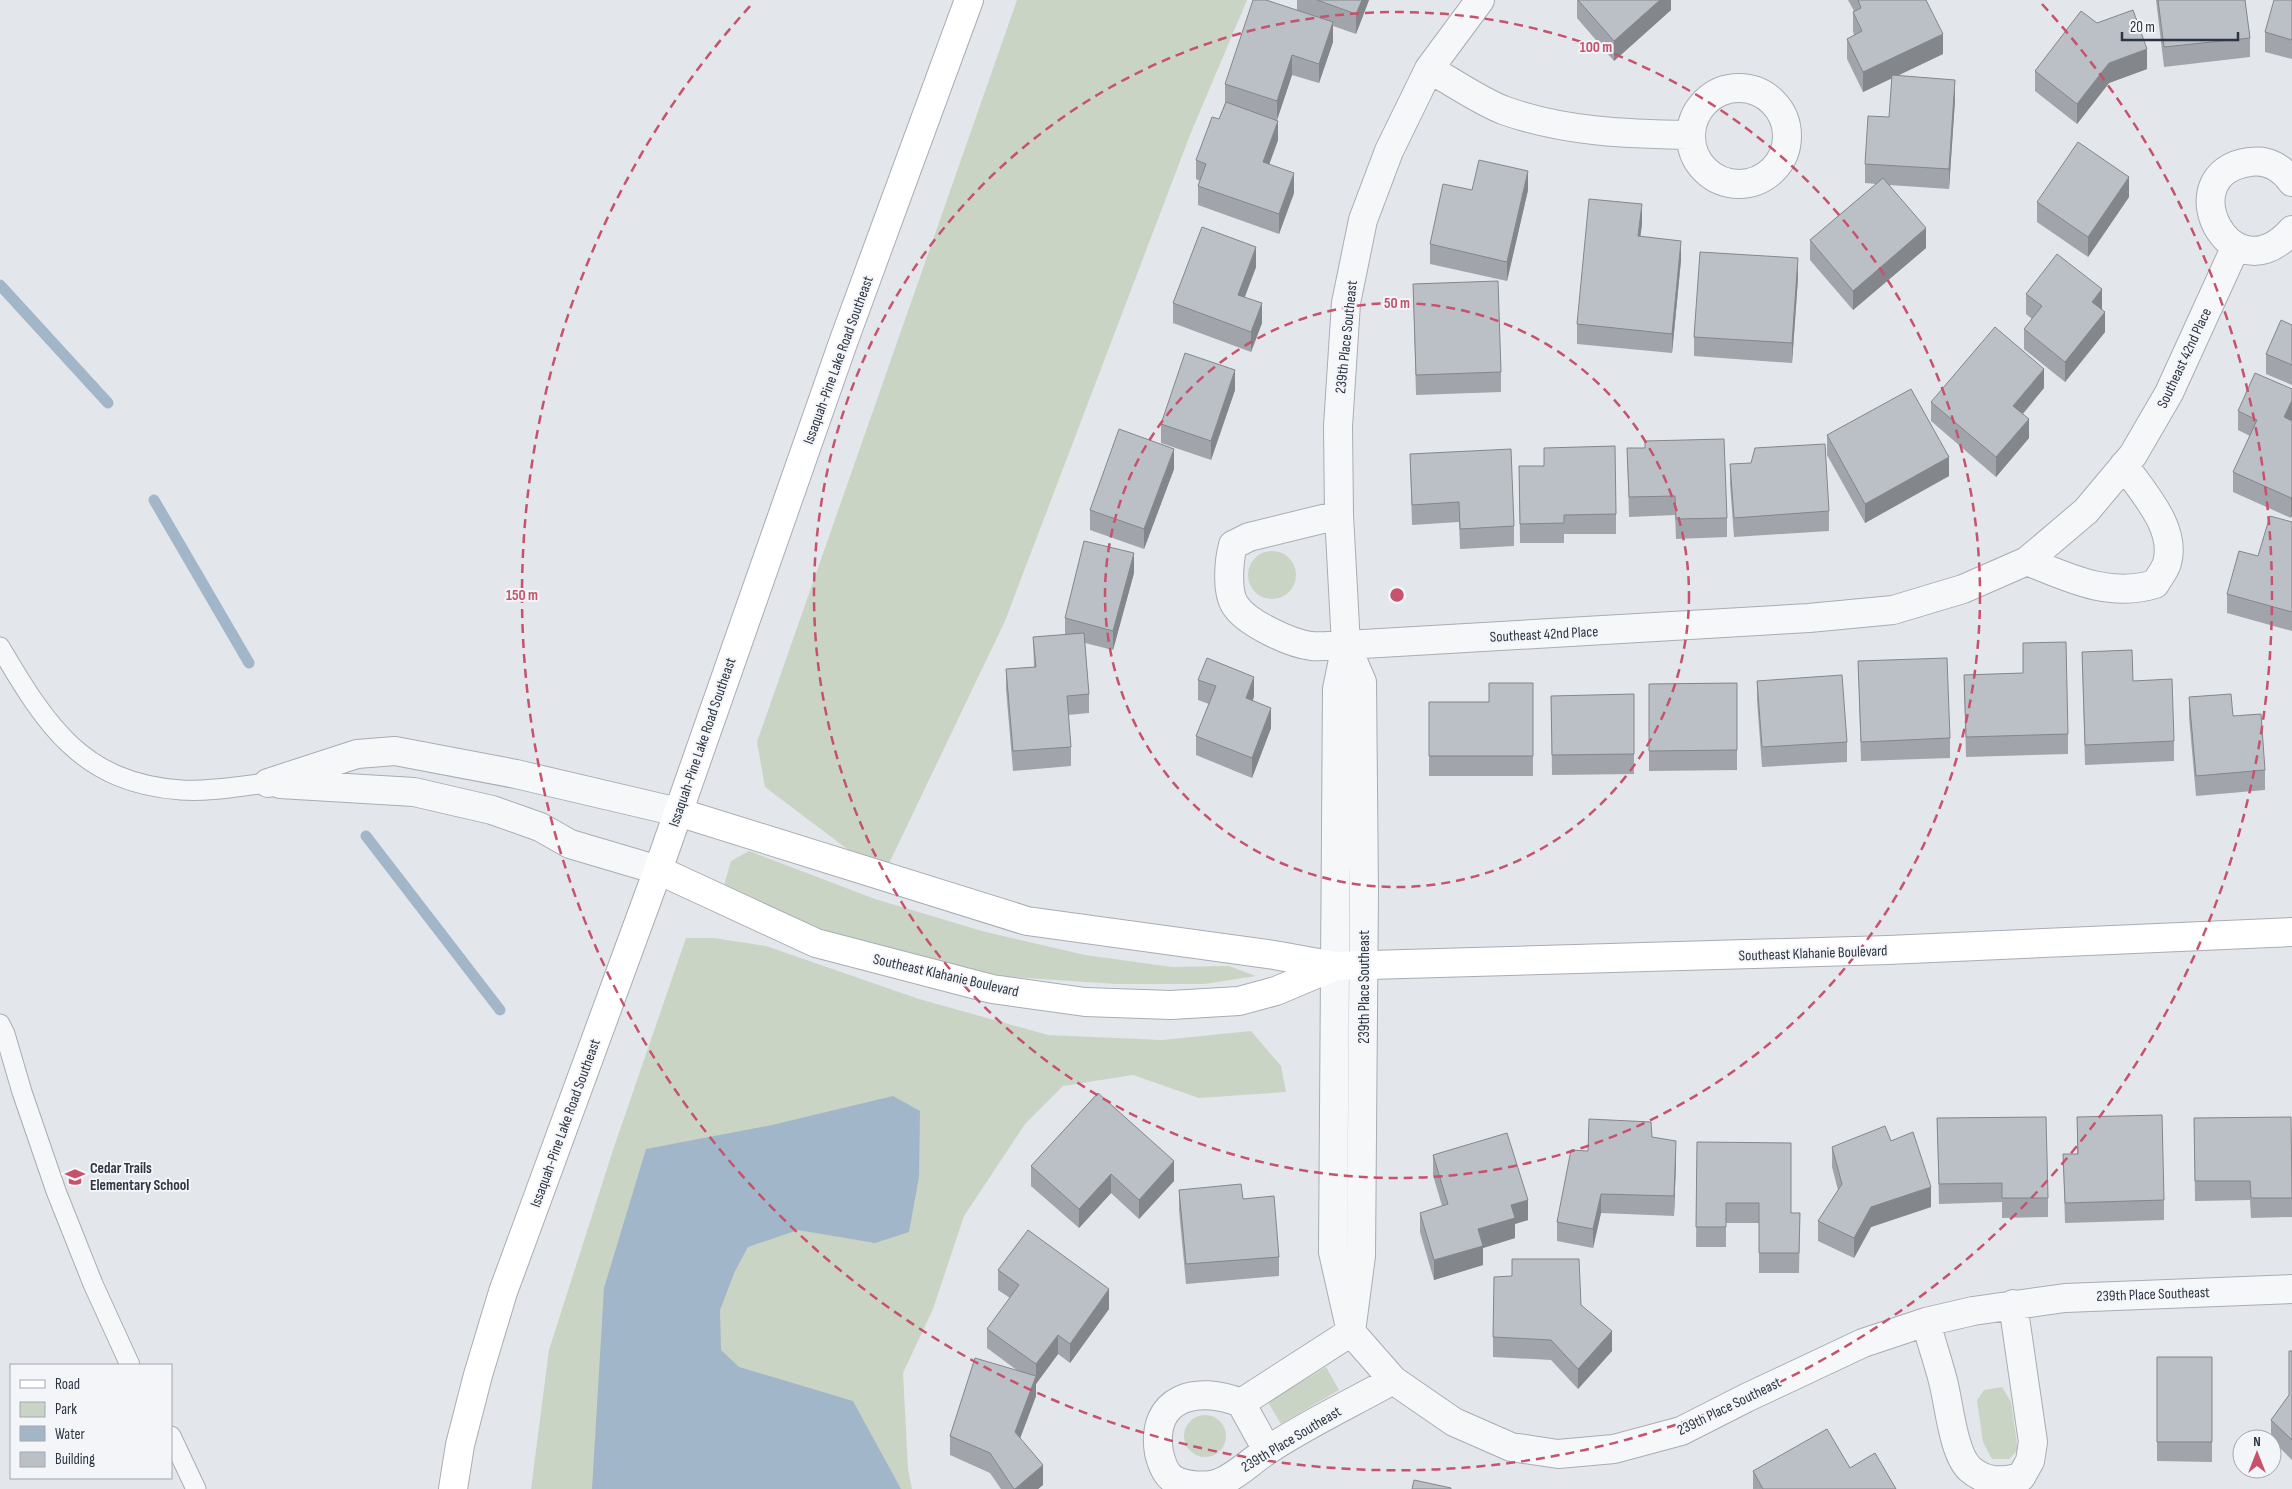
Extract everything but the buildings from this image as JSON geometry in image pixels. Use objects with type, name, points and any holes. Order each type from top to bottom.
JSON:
[{"type":"street","name":"Issaquah-Pine Lake Road Southeast","points":[[453,1489],[460,1445],[503,1292],[658,870],[844,340],[969,0]]},
{"type":"street","name":"239th Place Southeast","points":[[1480,0],[1429,69],[1389,152],[1361,229],[1346,312],[1338,426],[1339,515],[1346,645],[1337,689],[1333,1252],[1351,1332],[1393,1380],[1454,1422],[1511,1447],[1558,1454],[1614,1449],[1681,1432],[1746,1398],[1863,1343],[1926,1322],[2013,1304],[2065,1298],[2292,1289]]},
{"type":"street","points":[[1429,69],[1502,109],[1567,128],[1617,134],[1691,135]]},
{"type":"street","points":[[2292,182],[2286,174],[2273,164],[2258,161],[2242,162],[2228,169],[2218,180],[2211,194],[2210,210],[2214,225],[2223,238],[2236,246],[2251,250],[2267,249],[2281,242],[2292,230]]},
{"type":"street","name":"Southeast 42nd Place","points":[[1339,515],[1249,537],[1233,545],[1229,562],[1234,604],[1244,617],[1278,635],[1311,646],[1809,618],[1893,610],[1963,589],[2027,561],[2086,511],[2133,455],[2169,394],[2236,246]]},
{"type":"street","points":[[2027,561],[2085,584],[2136,589],[2155,584],[2167,564],[2169,541],[2159,517],[2124,466]]},
{"type":"street","name":"239th Place Southeast","points":[[1346,645],[1362,682],[1364,967],[1361,1256],[1351,1332]]},
{"type":"street","points":[[268,783],[357,754],[396,751],[425,755],[587,789],[678,812]]},
{"type":"street","points":[[268,783],[414,792],[492,810],[540,827],[570,844],[658,870]]},
{"type":"street","name":"Southeast Klahanie Boulevard","points":[[678,812],[1027,921],[1274,955],[1335,966],[1364,967],[1888,950],[2292,932]]},
{"type":"street","name":"Southeast Klahanie Boulevard","points":[[658,870],[816,943],[992,989],[1085,1002],[1181,1005],[1239,1001],[1276,991],[1335,966]]},
{"type":"street","points":[[1926,1322],[1944,1383],[1959,1450],[1969,1468],[1986,1479],[2004,1482],[2021,1477],[2030,1461],[2033,1442],[2013,1304]]},
{"type":"street","points":[[1267,1450],[1241,1403],[1351,1332]]},
{"type":"street","name":"239th Place Southeast","points":[[1241,1403],[1222,1395],[1200,1394],[1184,1397],[1171,1407],[1160,1421],[1157,1441],[1161,1463],[1172,1479],[1194,1485],[1220,1483],[1267,1450],[1393,1380]]},
{"type":"lane","points":[[0,648],[28,694],[67,743],[84,759],[106,772],[157,787],[203,790],[268,783]]},
{"type":"lane","points":[[0,1024],[5,1034],[22,1092],[56,1191],[92,1284],[130,1364]]},
{"type":"lane","points":[[172,1438],[196,1489]]},
{"type":"green space","points":[[1017,0],[1247,0],[1190,135],[1005,621],[883,876],[765,787],[757,742]]},
{"type":"green space","points":[[1272,551],[1281,553],[1289,558],[1294,566],[1296,575],[1294,584],[1289,592],[1281,597],[1272,599],[1263,597],[1255,592],[1250,584],[1248,575],[1250,566],[1255,558],[1263,553]]},
{"type":"green space","points":[[749,851],[875,899],[982,931],[1085,955],[1172,967],[1229,966],[1256,976],[1204,984],[1116,984],[997,976],[805,933],[723,889],[731,861]]},
{"type":"green space","points":[[686,938],[714,938],[766,946],[919,999],[1048,1035],[1162,1040],[1251,1031],[1281,1066],[1286,1092],[1199,1098],[1133,1075],[1063,1086],[1025,1124],[964,1216],[933,1309],[903,1373],[908,1469],[912,1489],[531,1489],[549,1350],[613,1150]]},
{"type":"green space","points":[[1326,1367],[1339,1390],[1281,1424],[1268,1402]]},
{"type":"green space","points":[[2002,1387],[2011,1402],[2018,1450],[2009,1459],[1992,1459],[1983,1442],[1977,1400],[1984,1390]]},
{"type":"green space","points":[[1209,1415],[1217,1418],[1223,1424],[1226,1436],[1223,1448],[1217,1454],[1201,1457],[1193,1454],[1187,1448],[1184,1432],[1187,1424],[1193,1418]]},
{"type":"water","points":[[893,1096],[920,1111],[919,1177],[909,1232],[875,1243],[798,1230],[748,1247],[735,1271],[720,1310],[721,1350],[739,1367],[853,1401],[901,1489],[592,1489],[604,1288],[646,1149],[772,1125]]},
{"type":"waterway","points":[[0,285],[108,403]]},
{"type":"waterway","points":[[154,500],[249,663]]},
{"type":"waterway","points":[[366,836],[500,1010]]},
{"type":"place","name":"Cedar Trails Elementary School","points":[[75,1177]]}]
